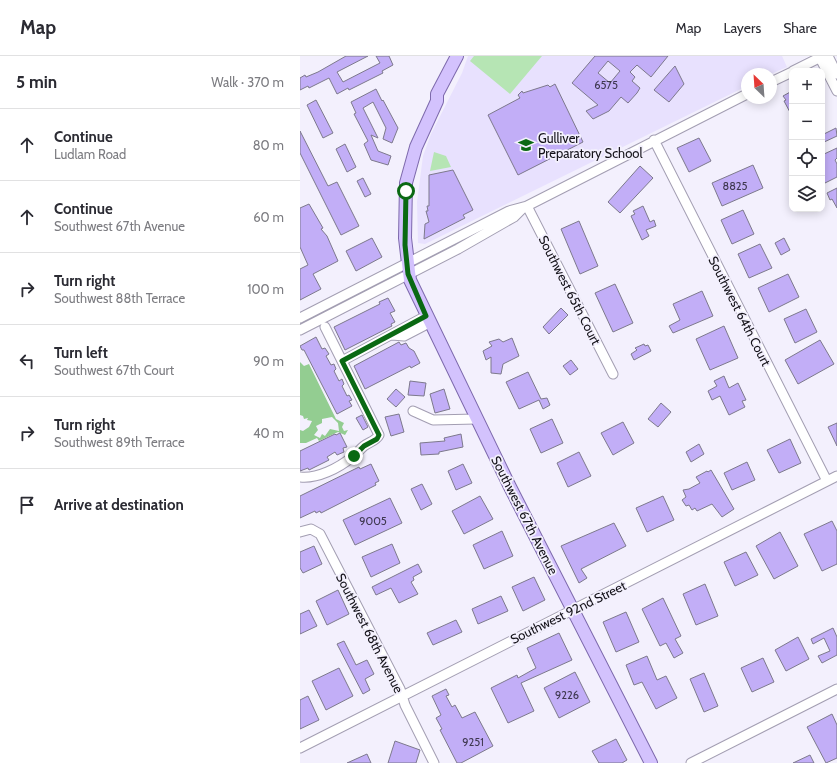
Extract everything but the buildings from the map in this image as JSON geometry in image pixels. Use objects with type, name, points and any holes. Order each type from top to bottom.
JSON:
[{"type":"main road","name":"Southwest 67th Avenue","points":[[456,60],[455,70],[442,96],[437,101],[416,147],[407,178],[404,221],[408,269],[428,319],[476,419],[651,763]]},
{"type":"street","points":[[800,68],[824,57]]},
{"type":"street","points":[[824,57],[837,74]]},
{"type":"street","points":[[824,57],[837,91]]},
{"type":"street","points":[[777,79],[789,73]]},
{"type":"street","points":[[408,269],[302,329],[300,318],[408,269],[458,249],[514,217],[525,208],[654,140],[741,97]]},
{"type":"street","name":"Southwest 64th Court","points":[[654,140],[827,481]]},
{"type":"street","name":"Southwest 65th Court","points":[[525,208],[613,374]]},
{"type":"street","points":[[342,361],[392,335],[404,336],[428,319]]},
{"type":"street","points":[[300,478],[313,477],[343,463],[354,456],[364,446],[377,439],[379,435],[325,327]]},
{"type":"street","points":[[413,411],[425,418],[433,420],[476,419]]},
{"type":"street","name":"Southwest 92nd Street","points":[[300,748],[837,476]]},
{"type":"street","name":"Southwest 68th Avenue","points":[[300,532],[312,529],[320,534],[400,689],[405,705],[434,763]]},
{"type":"street","points":[[691,763],[837,689]]},
{"type":"shaded area","name":"Gulliver Preparatory School","points":[[468,56],[782,56],[787,67],[777,71],[777,68],[741,68],[741,89],[425,244],[418,243],[417,202],[423,156],[431,134],[462,73]]},
{"type":"shaded area","points":[[474,56],[542,56],[510,94],[470,61]]},
{"type":"shaded area","points":[[434,152],[446,156],[451,167],[430,171]]},
{"type":"shaded area","points":[[300,362],[304,366],[309,364],[336,419],[344,423],[342,427],[344,431],[348,430],[345,435],[338,432],[319,441],[317,438],[306,443],[300,443],[300,430],[303,431],[309,427],[312,421],[307,420],[308,418],[304,419],[303,416],[300,415]],"holes":[[[332,417],[338,423],[339,431],[330,429],[325,436],[322,434],[320,438],[314,435],[318,430],[316,426],[322,423],[322,419]]]},
{"type":"place","name":"Gulliver Preparatory School","points":[[526,145]]},
{"type":"route","points":[[354,456],[364,446],[377,439],[379,435],[377,428],[342,361],[426,316],[408,274],[404,214],[406,191]]}]
